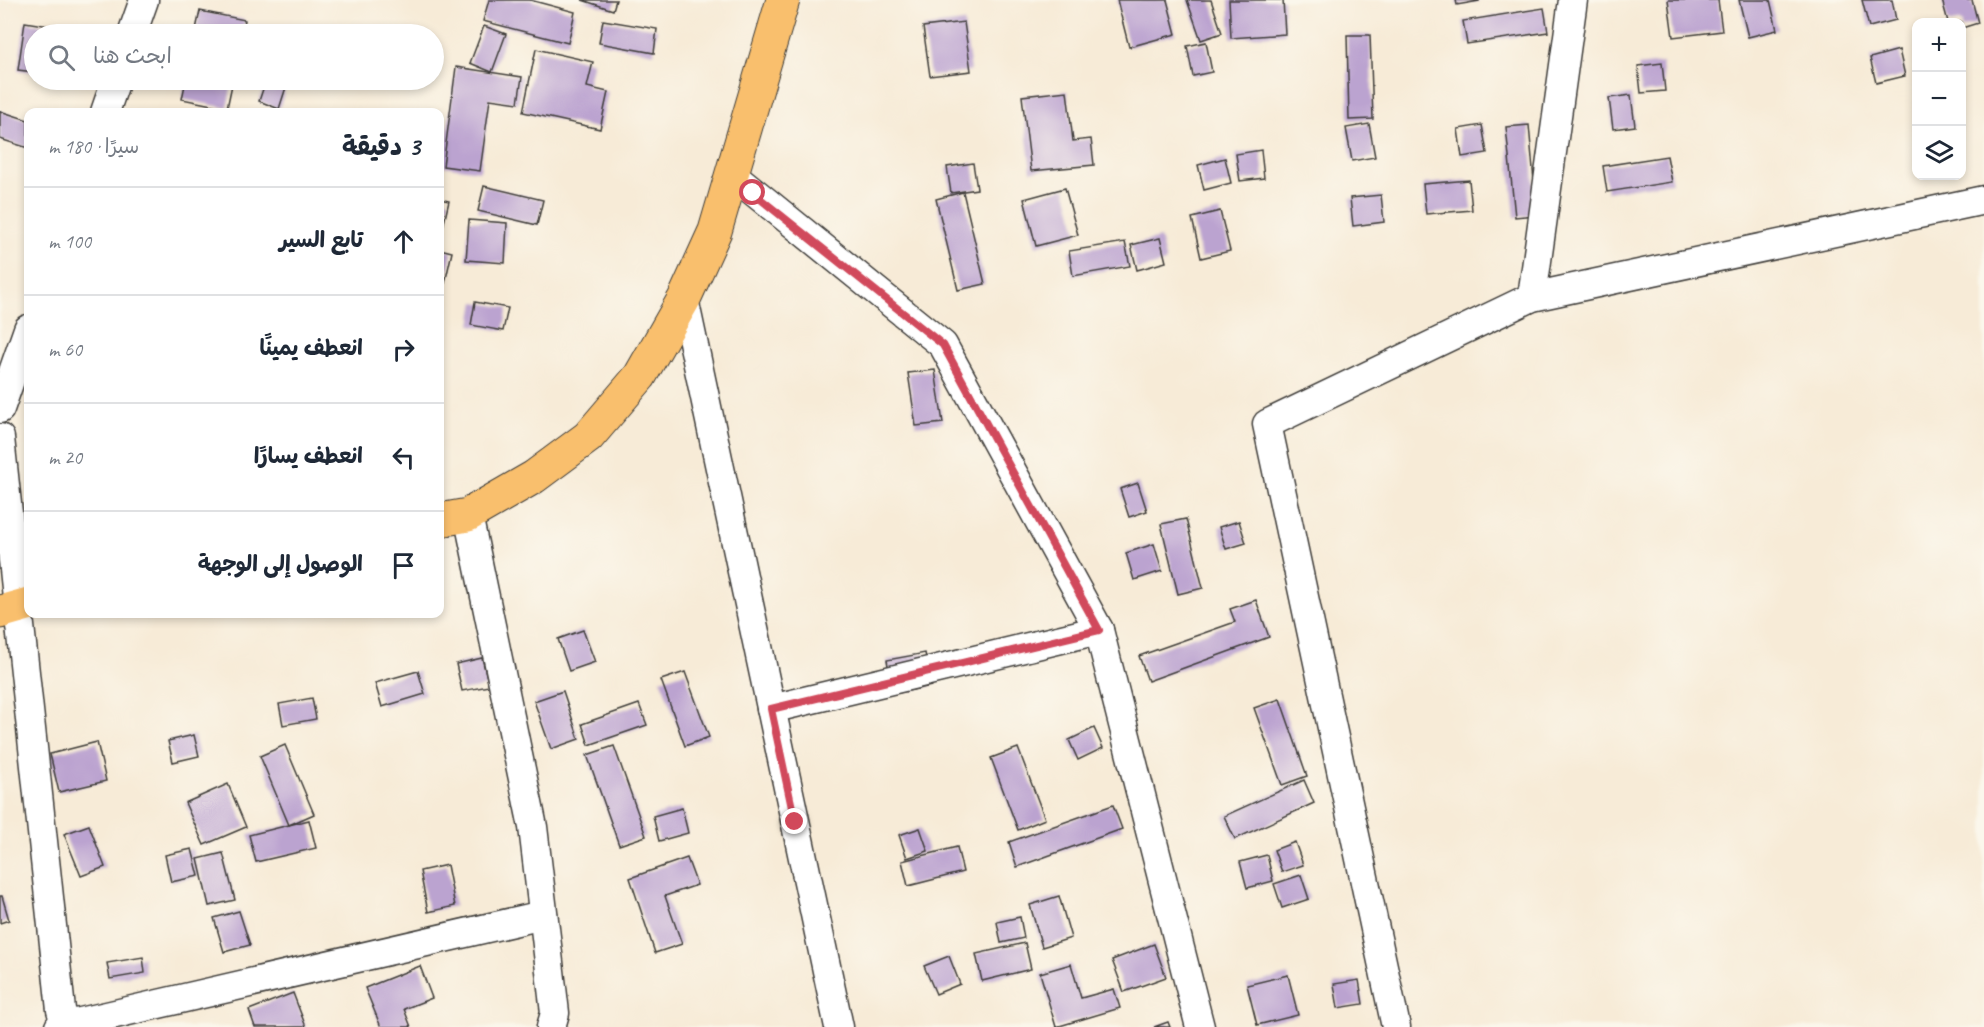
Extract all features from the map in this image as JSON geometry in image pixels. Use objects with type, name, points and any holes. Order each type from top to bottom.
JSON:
[{"type":"highway","points":[[454,518],[534,477],[588,437],[640,376],[684,299],[715,231],[783,0]]},
{"type":"street","points":[[136,24],[144,0]]},
{"type":"street","points":[[1532,297],[1573,0]]},
{"type":"street","points":[[106,108],[113,90]]},
{"type":"street","points":[[732,174],[943,345],[1099,630],[1200,1027]]},
{"type":"street","points":[[1396,1027],[1267,424],[1532,297],[1984,200]]},
{"type":"street","points":[[684,299],[839,1027]]},
{"type":"street","points":[[0,409],[24,340]]},
{"type":"street","points":[[0,438],[15,608],[64,1026],[543,915]]},
{"type":"street","points":[[454,518],[533,827],[555,1013],[551,1027]]},
{"type":"street","points":[[771,709],[1099,630]]},
{"type":"building","points":[[489,0],[530,0],[575,12],[568,43],[483,21]]},
{"type":"building","points":[[582,0],[616,0],[613,10]]},
{"type":"building","points":[[1117,0],[1167,0],[1176,34],[1129,47]]},
{"type":"building","points":[[1187,0],[1211,0],[1222,33],[1201,40]]},
{"type":"building","points":[[1229,0],[1283,0],[1285,34],[1231,38]]},
{"type":"building","points":[[1456,0],[1479,0],[1479,1],[1457,5]]},
{"type":"building","points":[[1668,0],[1718,0],[1722,31],[1673,37]]},
{"type":"building","points":[[1739,0],[1770,0],[1777,30],[1748,37]]},
{"type":"building","points":[[1862,0],[1892,0],[1896,20],[1869,27]]},
{"type":"building","points":[[1942,0],[1972,0],[1978,23],[1966,27],[1966,18],[1947,18]]},
{"type":"building","points":[[1544,8],[1548,32],[1467,44],[1463,21]]},
{"type":"building","points":[[200,11],[245,20],[244,24],[197,24]]},
{"type":"building","points":[[603,20],[657,29],[654,53],[599,43]]},
{"type":"building","points":[[964,22],[971,71],[930,76],[923,27]]},
{"type":"building","points":[[484,26],[506,34],[492,72],[470,63]]},
{"type":"building","points":[[24,29],[24,71],[18,70]]},
{"type":"building","points":[[1347,35],[1370,35],[1373,119],[1349,120]]},
{"type":"building","points":[[1206,42],[1212,72],[1193,76],[1187,46]]},
{"type":"building","points":[[536,49],[593,62],[587,87],[608,92],[600,129],[523,112]]},
{"type":"building","points":[[1899,50],[1905,76],[1876,83],[1870,58]]},
{"type":"building","points":[[1662,63],[1665,91],[1641,93],[1638,66]]},
{"type":"building","points":[[456,67],[522,77],[518,103],[490,99],[480,171],[444,166]]},
{"type":"building","points":[[184,90],[231,90],[227,108],[182,99]]},
{"type":"building","points":[[263,90],[285,90],[279,108],[259,101]]},
{"type":"building","points":[[1067,91],[1073,141],[1091,139],[1094,165],[1031,171],[1022,96]]},
{"type":"building","points":[[1631,95],[1635,126],[1613,129],[1609,98]]},
{"type":"building","points":[[0,111],[24,119],[24,147],[0,139]]},
{"type":"building","points":[[1369,124],[1375,157],[1352,161],[1346,128]]},
{"type":"building","points":[[1482,125],[1487,153],[1462,157],[1458,129]]},
{"type":"building","points":[[1529,125],[1537,215],[1515,217],[1506,127]]},
{"type":"building","points":[[1261,150],[1264,178],[1240,181],[1236,154]]},
{"type":"building","points":[[1667,156],[1672,182],[1607,192],[1603,166]]},
{"type":"building","points":[[1225,158],[1231,183],[1204,190],[1198,165]]},
{"type":"building","points":[[973,163],[977,189],[951,193],[947,167]]},
{"type":"building","points":[[1469,180],[1472,210],[1426,214],[1423,184]]},
{"type":"building","points":[[484,186],[543,200],[537,225],[478,211]]},
{"type":"building","points":[[1065,188],[1078,235],[1036,246],[1024,199]]},
{"type":"building","points":[[963,192],[985,284],[958,290],[936,199]]},
{"type":"building","points":[[1381,195],[1384,222],[1353,226],[1350,198]]},
{"type":"building","points":[[444,200],[449,201],[444,223]]},
{"type":"building","points":[[1220,211],[1230,251],[1201,258],[1192,218]]},
{"type":"building","points":[[469,220],[507,223],[505,263],[466,260]]},
{"type":"building","points":[[1160,238],[1166,262],[1137,270],[1131,245]]},
{"type":"building","points":[[1125,242],[1130,266],[1073,276],[1069,251]]},
{"type":"building","points":[[444,250],[452,252],[444,283]]},
{"type":"building","points":[[475,302],[508,308],[503,331],[471,325]]},
{"type":"building","points":[[935,370],[943,423],[916,426],[908,373]]},
{"type":"building","points":[[1138,483],[1147,511],[1129,517],[1120,489]]},
{"type":"building","points":[[1186,519],[1203,588],[1178,594],[1161,524]]},
{"type":"building","points":[[1239,521],[1246,543],[1226,549],[1219,527]]},
{"type":"building","points":[[1154,544],[1162,571],[1134,580],[1126,553]]},
{"type":"building","points":[[1256,600],[1269,637],[1148,681],[1139,656],[1235,622],[1230,609]]},
{"type":"building","points":[[583,630],[595,662],[569,671],[558,639]]},
{"type":"building","points":[[925,653],[932,686],[893,694],[887,660]]},
{"type":"building","points":[[482,658],[489,686],[462,691],[456,664]]},
{"type":"building","points":[[418,671],[425,694],[382,707],[375,683]]},
{"type":"building","points":[[685,672],[709,737],[685,746],[661,680]]},
{"type":"building","points":[[563,691],[579,739],[551,749],[534,701]]},
{"type":"building","points":[[312,698],[316,719],[283,725],[279,704]]},
{"type":"building","points":[[1280,699],[1307,776],[1282,785],[1254,708]]},
{"type":"building","points":[[639,704],[647,725],[589,745],[582,724]]},
{"type":"building","points":[[1094,728],[1103,748],[1078,760],[1069,740]]},
{"type":"building","points":[[194,735],[199,756],[173,762],[168,741]]},
{"type":"building","points":[[97,742],[106,781],[59,792],[50,754]]},
{"type":"building","points":[[285,745],[314,814],[289,825],[260,756]]},
{"type":"building","points":[[614,746],[646,836],[619,845],[587,755]]},
{"type":"building","points":[[1018,748],[1045,819],[1018,830],[991,758]]},
{"type":"building","points":[[1304,780],[1314,803],[1235,839],[1224,816]]},
{"type":"building","points":[[228,784],[246,827],[204,845],[185,803]]},
{"type":"building","points":[[1113,805],[1122,829],[1017,867],[1009,842]]},
{"type":"building","points":[[682,808],[688,833],[659,841],[653,816]]},
{"type":"building","points":[[309,820],[316,848],[256,862],[249,835]]},
{"type":"building","points":[[89,825],[105,867],[81,876],[64,834]]},
{"type":"building","points":[[920,828],[928,851],[907,858],[899,835]]},
{"type":"building","points":[[1295,842],[1303,865],[1282,872],[1274,850]]},
{"type":"building","points":[[957,847],[963,872],[908,886],[902,861]]},
{"type":"building","points":[[192,849],[199,876],[171,882],[165,855]]},
{"type":"building","points":[[223,853],[235,900],[209,906],[198,859]]},
{"type":"building","points":[[1267,855],[1273,881],[1247,888],[1240,862]]},
{"type":"building","points":[[687,858],[697,885],[665,896],[682,944],[655,953],[630,878]]},
{"type":"building","points":[[447,865],[455,906],[428,912],[420,871]]},
{"type":"building","points":[[1301,875],[1309,899],[1282,908],[1274,884]]},
{"type":"building","points":[[0,896],[2,896],[9,920],[0,923]]},
{"type":"building","points":[[1059,896],[1071,938],[1042,947],[1030,905]]},
{"type":"building","points":[[239,911],[250,945],[224,952],[214,918]]},
{"type":"building","points":[[1020,917],[1024,938],[1001,943],[997,922]]},
{"type":"building","points":[[1025,943],[1031,969],[982,981],[976,954]]},
{"type":"building","points":[[1154,944],[1166,977],[1124,992],[1112,960]]},
{"type":"building","points":[[949,956],[960,984],[936,994],[924,966]]},
{"type":"building","points":[[143,957],[145,973],[110,979],[107,963]]},
{"type":"building","points":[[1071,964],[1081,998],[1114,989],[1120,1008],[1056,1027],[1040,973]]},
{"type":"building","points":[[420,966],[432,998],[404,1009],[411,1027],[381,1027],[365,988]]},
{"type":"building","points":[[1288,975],[1298,1015],[1257,1025],[1247,985]]},
{"type":"building","points":[[1359,980],[1363,1004],[1338,1008],[1334,984]]},
{"type":"building","points":[[293,993],[306,1027],[255,1027],[249,1010]]},
{"type":"building","points":[[1168,1022],[1170,1027],[1154,1027]]},
{"type":"route","points":[[753,193],[943,345],[1099,630],[771,709],[795,822]]}]
